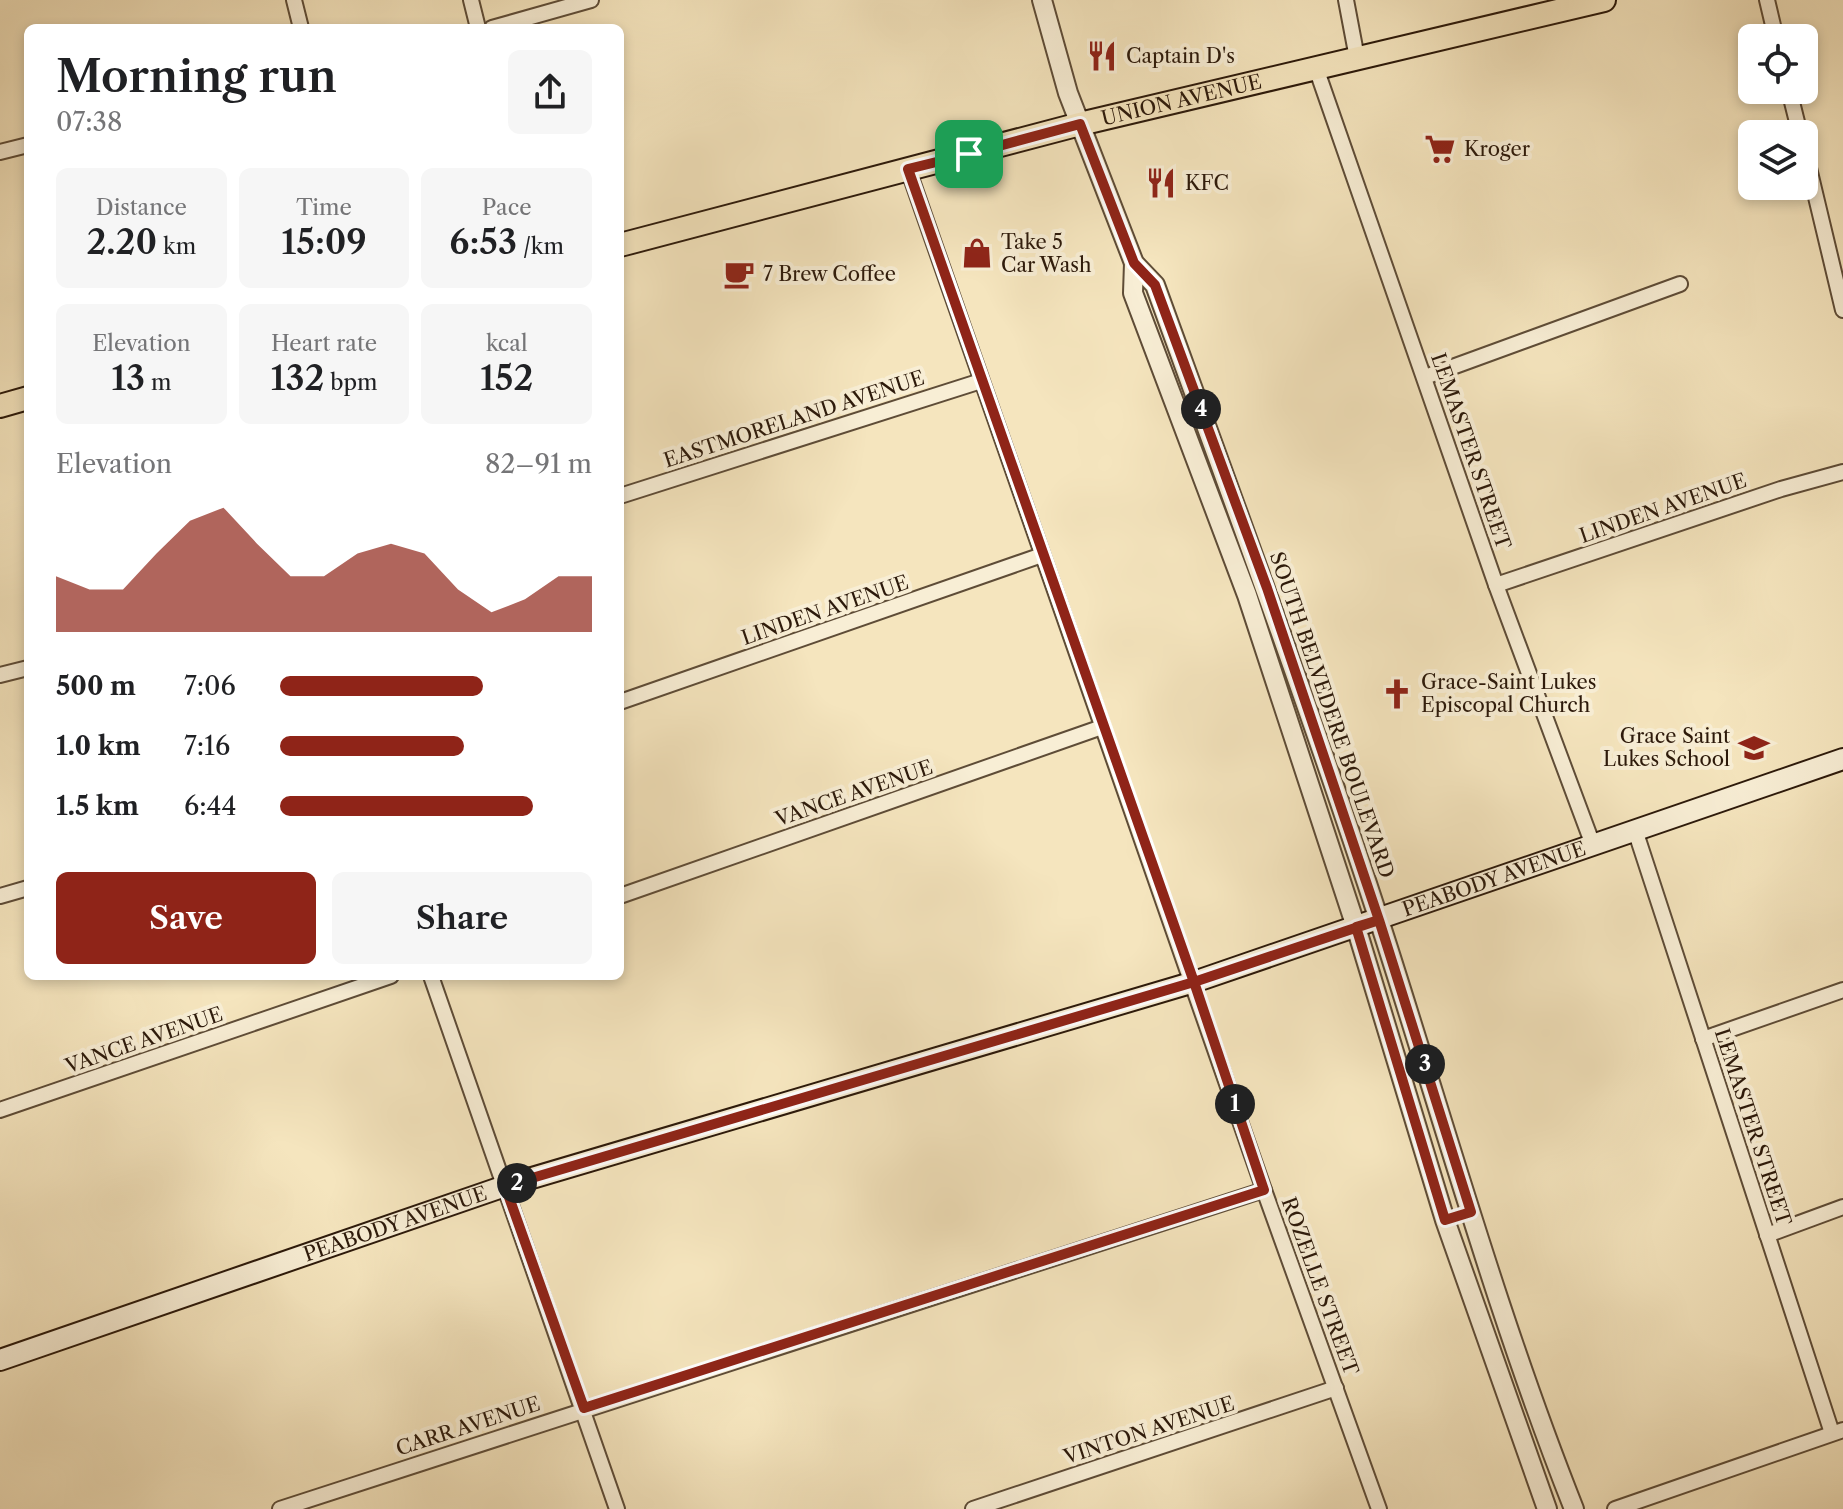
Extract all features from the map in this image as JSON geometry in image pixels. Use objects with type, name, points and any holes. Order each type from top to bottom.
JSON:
[{"type":"main road","name":"UNION AVENUE","points":[[624,244],[1080,124],[1574,3],[1604,0]]},
{"type":"main road","points":[[0,406],[24,399]]},
{"type":"main road","name":"PEABODY AVENUE","points":[[0,1360],[505,1186],[1194,982],[1636,833],[1843,759]]},
{"type":"street","points":[[294,0],[300,24]]},
{"type":"street","points":[[471,0],[477,24]]},
{"type":"street","points":[[506,24],[591,0]]},
{"type":"street","name":"SOUTH BELVEDERE BOULEVARD","points":[[1042,0],[1080,124],[1134,263],[1155,285],[1267,588],[1379,920],[1532,1403],[1574,1509]]},
{"type":"street","points":[[1346,0],[1357,58]]},
{"type":"street","points":[[1767,0],[1773,24]]},
{"type":"street","name":"LEMASTER STREET","points":[[1316,68],[1496,585],[1593,845]]},
{"type":"street","points":[[0,152],[24,146]]},
{"type":"street","name":"ROZELLE STREET","points":[[908,169],[1264,1190],[1379,1509]]},
{"type":"street","points":[[1817,200],[1843,310]]},
{"type":"street","name":"SOUTH BELVEDERE BOULEVARD","points":[[1134,263],[1133,293],[1247,595],[1356,927],[1445,1220],[1547,1509]]},
{"type":"street","points":[[1425,377],[1680,284]]},
{"type":"street","name":"EASTMORELAND AVENUE","points":[[624,495],[981,381]]},
{"type":"street","name":"LINDEN AVENUE","points":[[1496,585],[1767,493],[1843,472]]},
{"type":"street","name":"LINDEN AVENUE","points":[[624,701],[1042,555]]},
{"type":"street","points":[[0,675],[24,669]]},
{"type":"street","name":"VANCE AVENUE","points":[[624,895],[1102,727]]},
{"type":"street","name":"LEMASTER STREET","points":[[1636,833],[1767,1235],[1838,1432]]},
{"type":"street","points":[[0,896],[24,889]]},
{"type":"street","name":"VANCE AVENUE","points":[[0,1110],[379,980]]},
{"type":"street","points":[[432,980],[617,1509]]},
{"type":"street","points":[[1703,1039],[1843,990]]},
{"type":"street","name":"CARR AVENUE","points":[[280,1509],[1264,1190]]},
{"type":"street","points":[[1767,1235],[1843,1207]]},
{"type":"street","points":[[1445,1220],[1471,1212]]},
{"type":"street","name":"VINTON AVENUE","points":[[973,1509],[1336,1388]]},
{"type":"street","points":[[1615,1509],[1838,1432]]},
{"type":"place","name":"Captain D's","points":[[1102,56]]},
{"type":"place","name":"Kroger","points":[[1440,149]]},
{"type":"place","name":"KFC","points":[[1161,183]]},
{"type":"place","name":"Take 5 Car Wash","points":[[977,253]]},
{"type":"place","name":"7 Brew Coffee","points":[[739,274]]},
{"type":"place","name":"Grace-Saint Lukes Episcopal Church","points":[[1397,694]]},
{"type":"place","name":"Grace Saint Lukes School","points":[[1754,748]]},
{"type":"route","points":[[969,154],[908,169],[1194,982],[1264,1190],[584,1408],[505,1186],[1194,982],[1379,920],[1471,1212],[1445,1220],[1356,927],[1379,920],[1267,588],[1155,285],[1134,263],[1080,124],[969,154]]}]
